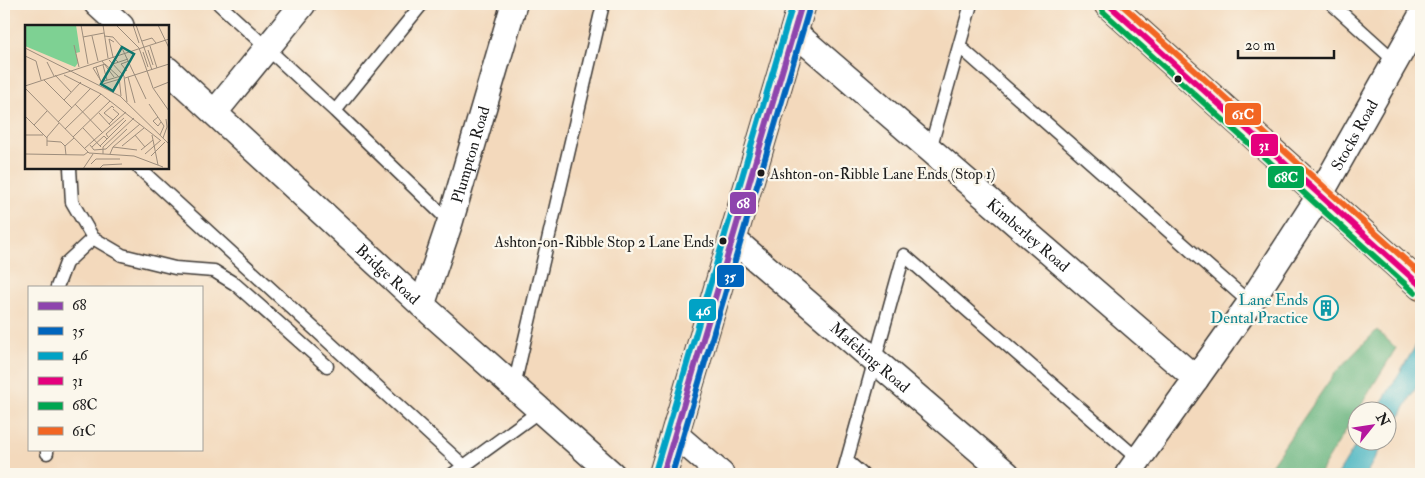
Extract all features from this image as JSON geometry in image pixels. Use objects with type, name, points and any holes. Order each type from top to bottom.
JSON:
[{"type":"highway","points":[[1108,4],[1417,282]]},
{"type":"street","points":[[96,4],[120,25]]},
{"type":"street","points":[[214,112],[303,4]]},
{"type":"street","name":"Plumpton Road","points":[[422,304],[450,222],[514,4]]},
{"type":"street","points":[[663,474],[802,4]]},
{"type":"street","name":"Stocks Road","points":[[1134,467],[1250,303],[1320,195],[1421,16]]},
{"type":"street","name":"Kimberley Road","points":[[794,32],[1196,379]]},
{"type":"street","name":"Bridge Road","points":[[169,71],[422,304],[612,474]]},
{"type":"street","name":"Mafeking Road","points":[[732,239],[1008,474]]},
{"type":"street","points":[[676,435],[721,474]]},
{"type":"lane","points":[[219,4],[335,111],[450,222]]},
{"type":"lane","points":[[335,111],[422,4]]},
{"type":"lane","points":[[514,386],[603,4]]},
{"type":"lane","points":[[930,149],[971,4]]},
{"type":"lane","points":[[1332,4],[1396,62]]},
{"type":"lane","points":[[959,46],[1250,303]]},
{"type":"lane","points":[[70,169],[72,202],[93,238],[122,255],[175,268],[214,271],[235,284],[327,366]]},
{"type":"lane","points":[[140,169],[464,466]]},
{"type":"lane","points":[[57,286],[66,263],[93,238]]},
{"type":"lane","points":[[843,474],[904,255],[1134,467]]},
{"type":"lane","points":[[453,474],[541,410]]},
{"type":"lane","points":[[847,461],[862,474]]},
{"type":"green space","points":[[1377,330],[1396,348],[1364,400],[1348,400],[1348,427],[1319,474],[1265,474],[1334,374]]},
{"type":"water","points":[[1421,337],[1421,379],[1398,419],[1398,400],[1383,400]]},
{"type":"water","points":[[1353,450],[1380,450],[1366,474],[1338,474]]},
{"type":"transit line","name":"46","points":[[655,472],[793,4]]},
{"type":"transit line","name":"68","points":[[663,474],[802,4]]},
{"type":"transit line","name":"31","points":[[1108,4],[1421,286]]},
{"type":"transit line","name":"61C","points":[[1121,4],[1421,274]]},
{"type":"transit line","name":"35","points":[[672,474],[810,6]]},
{"type":"transit line","name":"68C","points":[[1102,11],[1415,293]]},
{"type":"place","name":"Ashton-on-Ribble Lane Ends (Stop 1)","points":[[761,173]]},
{"type":"place","name":"Ashton-on-Ribble Stop 2 Lane Ends","points":[[723,241]]},
{"type":"place","name":"Lane Ends Dental Practice","points":[[1326,308]]}]
